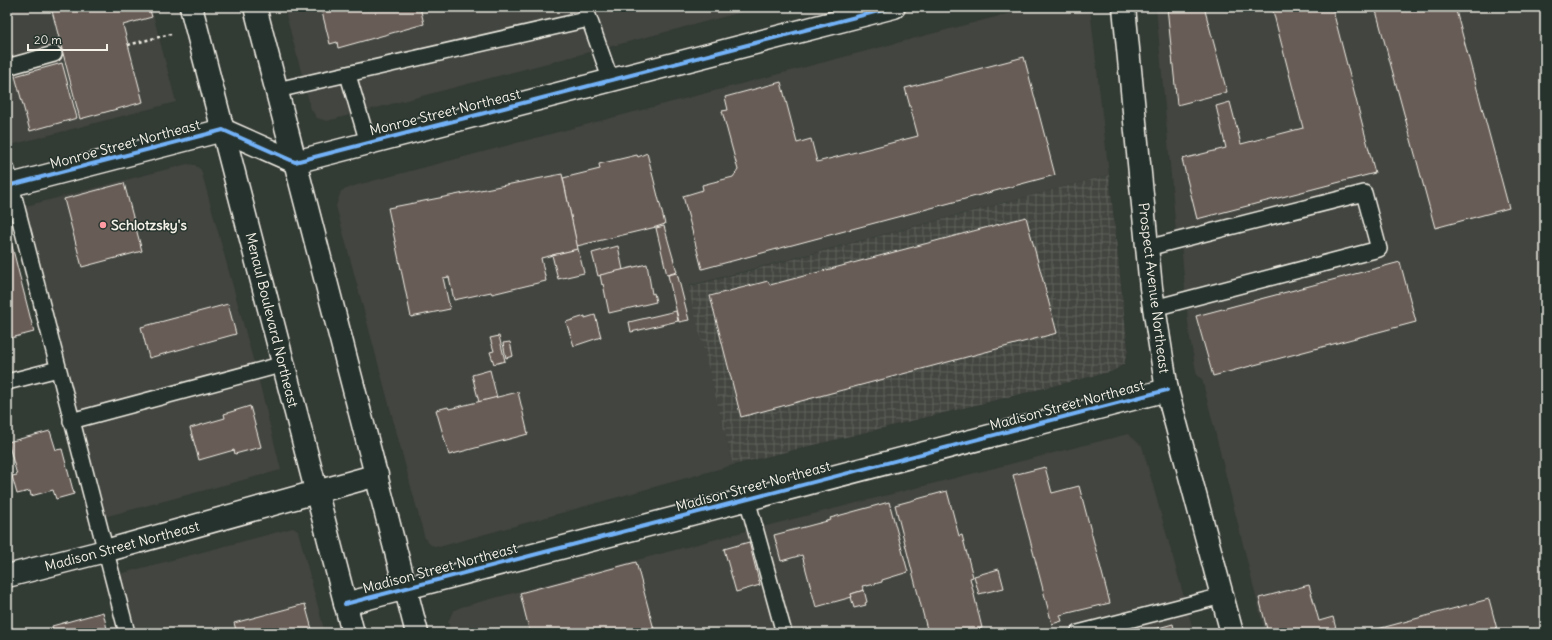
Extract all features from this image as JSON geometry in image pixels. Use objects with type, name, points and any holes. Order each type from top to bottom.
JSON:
[{"type":"street","name":"Menaul Boulevard Northeast","points":[[191,7],[353,633]]},
{"type":"street","name":"Monroe Street Northeast","points":[[295,162],[894,7]]},
{"type":"street","name":"Prospect Avenue Northeast","points":[[1124,7],[1147,248],[1154,308],[1167,390],[1232,633]]},
{"type":"street","points":[[260,8],[277,90],[295,162],[417,633]]},
{"type":"street","points":[[223,130],[295,162]]},
{"type":"street","name":"Monroe Street Northeast","points":[[8,180],[223,130]]},
{"type":"street","name":"Madison Street Northeast","points":[[345,604],[1167,390]]},
{"type":"street","name":"Madison Street Northeast","points":[[7,576],[105,551],[376,475]]},
{"type":"lane","points":[[277,90],[348,75],[587,13],[611,81]]},
{"type":"lane","points":[[7,67],[54,54]]},
{"type":"lane","points":[[348,75],[368,143]]},
{"type":"lane","points":[[8,180],[127,633]]},
{"type":"lane","points":[[1147,248],[1364,193],[1379,249],[1154,308]]},
{"type":"lane","points":[[71,421],[284,364]]},
{"type":"lane","points":[[7,382],[58,369]]},
{"type":"lane","points":[[747,500],[784,633]]},
{"type":"lane","points":[[1078,633],[1222,596]]},
{"type":"path","points":[[128,46],[171,34]]},
{"type":"shaded area","points":[[7,7],[151,7],[176,102],[7,146]]},
{"type":"shaded area","points":[[284,7],[761,7],[327,121],[317,118],[311,109]]},
{"type":"shaded area","points":[[1033,7],[1090,8],[1109,175],[689,286],[733,465],[439,547],[431,545],[425,539],[336,206],[341,191],[357,185]]},
{"type":"shaded area","points":[[1156,7],[1545,7],[1545,633],[1265,633],[1202,379],[1197,376],[1189,333],[1180,232],[1176,232]]},
{"type":"shaded area","points":[[187,164],[195,165],[201,170],[259,381],[281,470],[104,517],[22,207]]},
{"type":"shaded area","points":[[1109,175],[1128,350],[1124,364],[1113,371],[733,465],[688,287]]},
{"type":"shaded area","points":[[1128,434],[1142,446],[1194,633],[451,633],[448,622],[453,611],[461,607],[750,530]]},
{"type":"shaded area","points":[[293,528],[298,531],[325,633],[135,633],[119,574]]},
{"type":"building","points":[[51,7],[149,7],[152,17],[123,25],[143,102],[80,119]]},
{"type":"building","points":[[328,7],[420,7],[424,24],[338,48],[337,42],[330,44],[322,12],[329,10]]},
{"type":"building","points":[[1167,7],[1204,7],[1227,92],[1177,105]]},
{"type":"building","points":[[1272,7],[1332,7],[1375,173],[1197,219],[1182,159],[1226,148],[1216,106],[1230,102],[1241,144],[1303,128]]},
{"type":"building","points":[[1375,7],[1455,7],[1509,208],[1435,228]]},
{"type":"building","points":[[1024,57],[1055,175],[702,269],[683,196],[703,190],[702,185],[733,177],[738,170],[722,111],[728,110],[725,97],[781,82],[797,143],[811,139],[817,162],[918,136],[905,88]]},
{"type":"building","points":[[62,63],[77,118],[30,131],[15,76]]},
{"type":"building","points":[[647,153],[665,224],[577,246],[563,178],[600,169],[599,164],[637,155],[638,157]]},
{"type":"building","points":[[562,174],[578,249],[541,258],[546,281],[492,294],[491,292],[454,300],[449,277],[443,278],[450,309],[411,317],[388,208]]},
{"type":"building","name":"Schlotzsky's","points":[[124,183],[142,251],[82,267],[64,199]]},
{"type":"building","points":[[1026,217],[1057,333],[741,417],[710,296],[768,281],[770,285]]},
{"type":"building","points":[[664,226],[677,272],[667,275],[656,228]]},
{"type":"building","points":[[11,242],[34,332],[7,339],[7,243]]},
{"type":"building","points":[[618,246],[623,270],[598,276],[592,253]]},
{"type":"building","points":[[578,249],[584,273],[558,279],[552,255]]},
{"type":"building","points":[[1400,262],[1416,322],[1213,376],[1196,316]]},
{"type":"building","points":[[647,264],[652,294],[654,293],[656,302],[609,313],[600,275]]},
{"type":"building","points":[[677,273],[689,320],[679,322],[668,275]]},
{"type":"building","points":[[228,304],[236,334],[149,358],[141,327]]},
{"type":"building","points":[[676,311],[678,321],[631,332],[629,322]]},
{"type":"building","points":[[595,315],[601,337],[574,346],[566,322],[585,316],[585,318]]},
{"type":"building","points":[[499,336],[505,361],[494,364],[490,352],[494,351],[490,338]]},
{"type":"building","points":[[510,342],[513,356],[506,358],[503,343]]},
{"type":"building","points":[[490,370],[497,398],[479,402],[472,375]]},
{"type":"building","points":[[518,392],[528,434],[449,455],[436,410],[448,407],[449,409]]},
{"type":"building","points":[[250,406],[261,447],[235,454],[234,450],[199,460],[190,428],[225,418],[224,414]]},
{"type":"building","points":[[50,431],[56,450],[62,449],[74,494],[56,499],[53,490],[31,496],[30,491],[17,494],[12,476],[17,475],[8,442]]},
{"type":"building","points":[[1045,467],[1052,493],[1079,486],[1110,603],[1060,615],[1062,621],[1052,624],[1013,475]]},
{"type":"building","points":[[947,491],[959,536],[962,535],[973,577],[970,578],[982,628],[962,633],[928,633],[895,505]]},
{"type":"building","points":[[889,502],[908,572],[882,580],[882,582],[862,586],[864,590],[851,594],[852,597],[816,607],[802,555],[781,561],[774,535],[831,520],[830,518]]},
{"type":"building","points":[[749,542],[760,585],[736,592],[724,549]]},
{"type":"building","points":[[636,562],[655,633],[530,633],[520,593]]},
{"type":"building","points":[[999,569],[1004,588],[979,594],[974,576]]},
{"type":"building","points":[[1309,585],[1319,621],[1333,617],[1337,633],[1268,633],[1259,598]]},
{"type":"building","points":[[864,590],[867,602],[865,603],[866,605],[854,608],[851,594]]},
{"type":"building","points":[[1489,599],[1498,633],[1375,633],[1374,630]]},
{"type":"building","points":[[305,604],[313,633],[237,633],[234,623]]},
{"type":"building","points":[[103,612],[108,633],[54,633],[52,626]]},
{"type":"building","points":[[1173,624],[1175,633],[1140,633]]},
{"type":"cycle path","points":[[7,186],[223,130],[295,162],[894,7]]},
{"type":"cycle path","points":[[345,604],[1167,390]]},
{"type":"place","name":"Schlotzsky's","points":[[103,225]]}]
